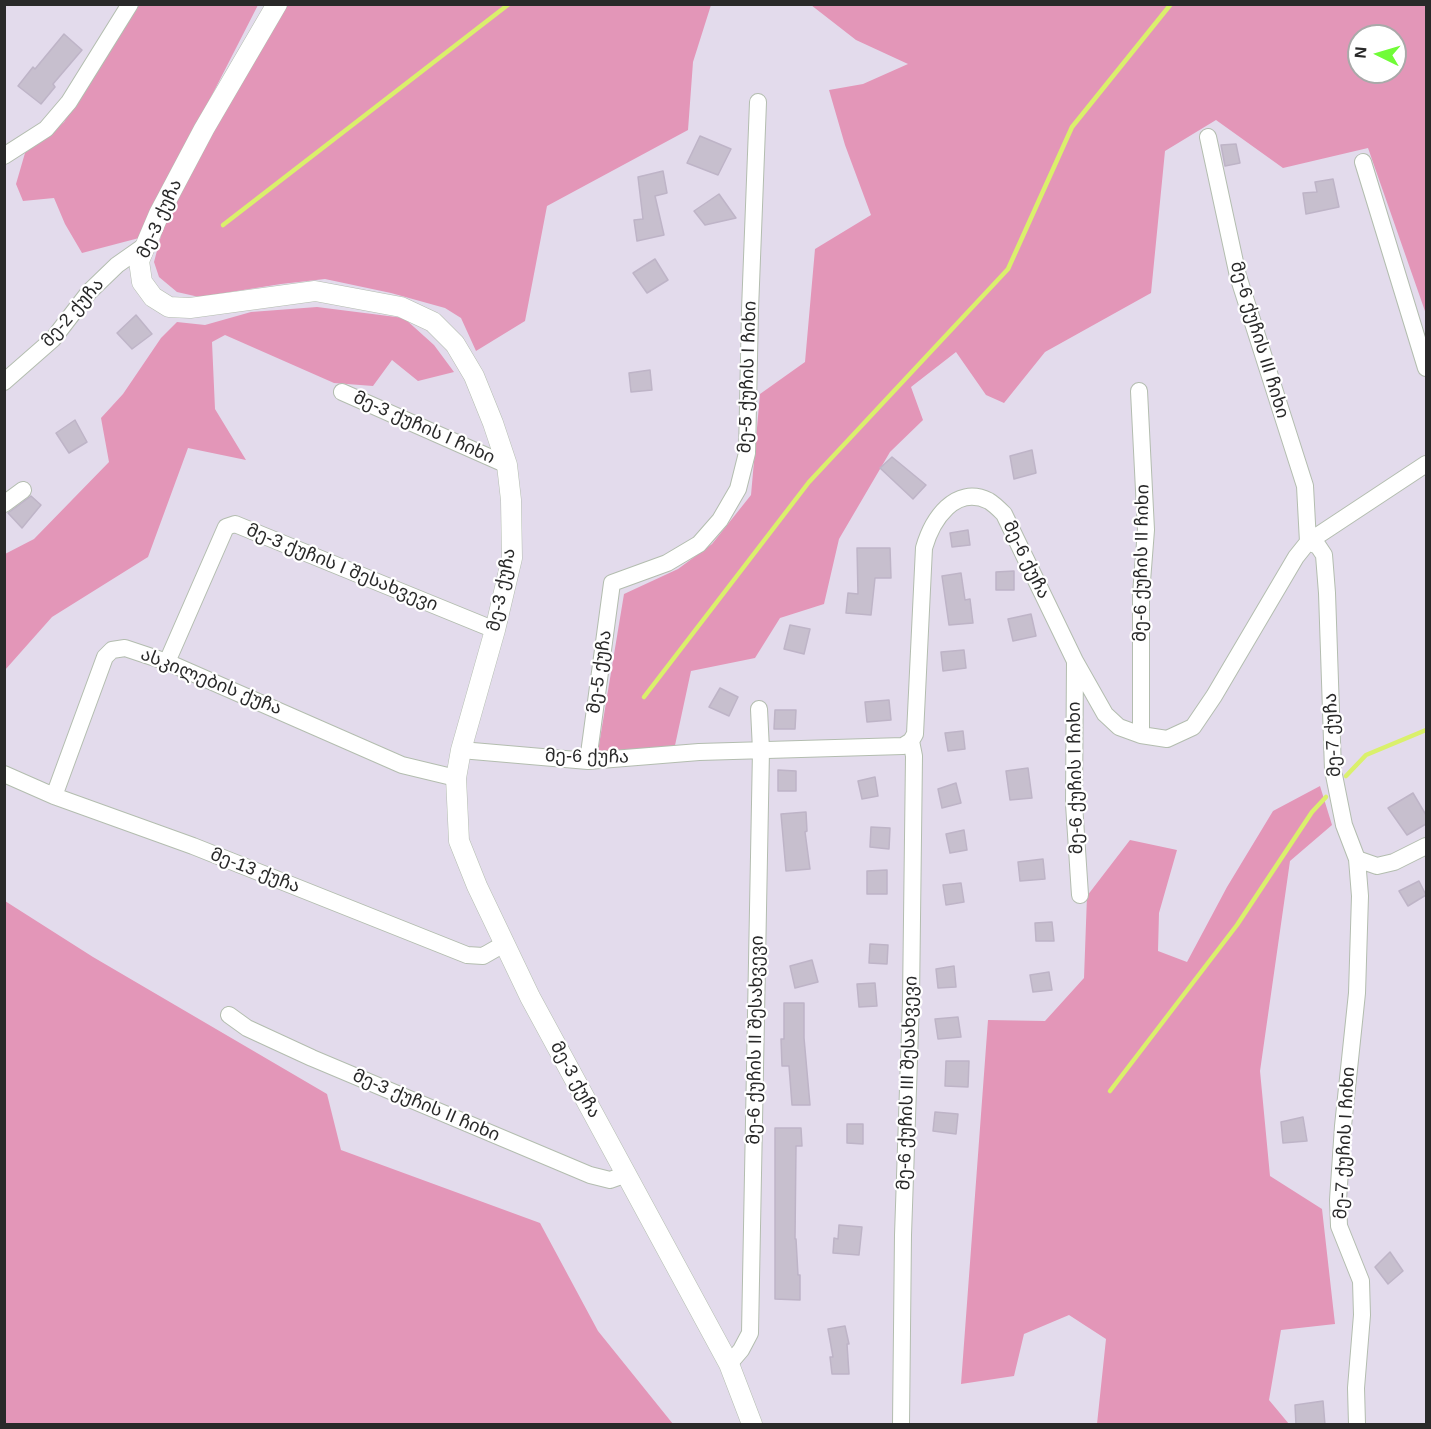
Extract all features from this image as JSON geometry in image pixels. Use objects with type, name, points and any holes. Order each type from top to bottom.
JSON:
[{"type":"street","points":[[4,156],[46,129],[69,102],[130,4]]},
{"type":"street","name":"მე-3 ქუჩა","points":[[277,4],[204,129],[144,246],[139,261],[142,282],[153,297],[169,307],[225,305],[315,291],[401,307],[433,322],[455,344],[474,376],[494,423],[507,465],[511,500],[512,558],[495,630],[461,750],[456,778],[459,841],[504,944],[588,1106],[729,1364],[752,1425]]},
{"type":"street","name":"მე-5 ქუჩის I ჩიხი","points":[[612,583],[667,563],[699,544],[720,520],[738,489],[747,453],[758,102]]},
{"type":"street","name":"მე-6 ქუჩის III ჩიხი","points":[[1208,137],[1238,276],[1305,486],[1308,542]]},
{"type":"street","points":[[1363,162],[1426,368]]},
{"type":"street","name":"მე-2 ქუჩა","points":[[4,382],[53,339],[90,292],[117,265],[144,246]]},
{"type":"street","name":"მე-6 ქუჩის II ჩიხი","points":[[1139,391],[1146,530],[1141,594],[1141,735]]},
{"type":"street","name":"მე-3 ქუჩის I ჩიხი","points":[[342,392],[507,465]]},
{"type":"street","name":"მე-6 ქუჩა","points":[[461,750],[588,761],[699,752],[903,746],[911,741],[915,734],[924,548],[929,530],[946,508],[959,500],[973,497],[990,501],[1004,514],[1075,662],[1105,714],[1119,727],[1141,735],[1167,739],[1193,727],[1214,696],[1296,557],[1308,542],[1426,464]]},
{"type":"street","points":[[4,504],[23,490]]},
{"type":"street","name":"მე-3 ქუჩის I შესახვევი","points":[[167,662],[226,527],[235,524],[495,630]]},
{"type":"street","name":"მე-7 ქუჩა","points":[[1308,542],[1318,546],[1324,555],[1333,770],[1344,825],[1357,859]]},
{"type":"street","name":"მე-5 ქუჩა","points":[[588,761],[612,583]]},
{"type":"street","name":"ასკილების ქუჩა","points":[[54,796],[105,657],[111,650],[125,648],[167,662],[402,765],[456,778]]},
{"type":"street","name":"მე-6 ქუჩის I ჩიხი","points":[[1075,662],[1074,804],[1080,895]]},
{"type":"street","name":"მე-6 ქუჩის II შესახვევი","points":[[729,1364],[741,1350],[750,1333],[761,750],[759,710]]},
{"type":"street","name":"მე-6 ქუჩის III შესახვევი","points":[[901,1425],[903,1235],[912,943],[914,756],[911,741]]},
{"type":"street","name":"მე-13 ქუჩა","points":[[4,774],[54,796],[193,846],[467,955],[483,956],[504,944]]},
{"type":"street","points":[[1357,859],[1377,866],[1394,862],[1426,846]]},
{"type":"street","name":"მე-7 ქუჩის I ჩიხი","points":[[1356,1425],[1356,1388],[1362,1315],[1361,1281],[1339,1226],[1338,1200],[1357,993],[1360,896],[1357,859]]},
{"type":"street","name":"მე-3 ქუჩის II ჩიხი","points":[[229,1015],[247,1028],[312,1059],[590,1175],[610,1180],[627,1174]]},
{"type":"shaded area","points":[[139,5],[258,5],[139,238],[82,253],[65,224],[54,198],[23,201],[16,184],[25,153],[64,122]]},
{"type":"shaded area","points":[[287,5],[711,5],[693,62],[688,130],[547,206],[525,321],[476,351],[461,318],[445,308],[391,293],[325,279],[199,297],[177,292],[159,277],[154,262],[164,224],[249,66]]},
{"type":"shaded area","points":[[811,5],[1426,5],[1426,314],[1368,148],[1283,168],[1216,120],[1165,151],[1151,293],[1045,352],[1004,403],[986,395],[956,352],[911,387],[923,420],[890,452],[839,539],[824,604],[780,618],[755,658],[691,671],[674,750],[598,751],[624,594],[678,569],[712,544],[751,495],[760,394],[805,362],[815,249],[871,215],[845,145],[829,90],[863,84],[908,64],[856,40]]},
{"type":"shaded area","points":[[317,307],[404,318],[434,345],[454,372],[418,381],[392,360],[373,386],[334,383],[225,335],[212,342],[215,409],[246,460],[188,448],[148,557],[52,617],[5,670],[5,554],[34,539],[109,462],[101,418],[123,394],[161,338],[177,322],[205,325],[251,312]]},
{"type":"shaded area","points":[[1320,786],[1332,825],[1290,861],[1260,1071],[1270,1176],[1322,1209],[1335,1324],[1281,1330],[1269,1400],[1289,1424],[1097,1424],[1106,1339],[1069,1315],[1024,1334],[1014,1376],[961,1384],[988,1020],[1045,1021],[1084,978],[1087,896],[1130,840],[1177,850],[1159,913],[1158,951],[1187,962],[1227,887],[1273,811]]},
{"type":"shaded area","points":[[5,901],[93,957],[327,1094],[341,1150],[540,1223],[598,1331],[673,1424],[5,1424]]},
{"type":"building","points":[[64,34],[82,50],[53,84],[55,87],[41,104],[18,86]]},
{"type":"building","points":[[700,136],[731,149],[718,175],[687,163]]},
{"type":"building","points":[[1236,144],[1240,163],[1225,166],[1221,145]]},
{"type":"building","points":[[663,171],[667,193],[655,196],[664,235],[637,241],[634,220],[643,219],[638,177]]},
{"type":"building","points":[[1333,179],[1339,207],[1306,214],[1303,193],[1317,192],[1315,182]]},
{"type":"building","points":[[719,194],[736,218],[705,225],[694,211]]},
{"type":"building","points":[[655,259],[668,280],[647,293],[633,273]]},
{"type":"building","points":[[136,315],[152,334],[132,349],[117,333]]},
{"type":"building","points":[[650,370],[652,390],[631,392],[629,373]]},
{"type":"building","points":[[75,420],[87,442],[69,453],[56,433]]},
{"type":"building","points":[[1032,450],[1036,473],[1014,479],[1010,456]]},
{"type":"building","points":[[892,457],[926,485],[913,499],[880,468]]},
{"type":"building","points":[[31,496],[41,505],[22,528],[8,513]]},
{"type":"building","points":[[968,530],[970,545],[952,547],[950,533]]},
{"type":"building","points":[[857,548],[890,548],[891,578],[875,578],[871,615],[846,613],[848,593],[858,594]]},
{"type":"building","points":[[1014,571],[1014,590],[996,590],[996,572]]},
{"type":"building","points":[[961,573],[965,600],[970,599],[973,623],[949,625],[942,576]]},
{"type":"building","points":[[1031,614],[1036,636],[1013,641],[1008,619]]},
{"type":"building","points":[[790,625],[810,629],[804,654],[784,649]]},
{"type":"building","points":[[964,650],[966,668],[943,671],[941,652]]},
{"type":"building","points":[[720,688],[738,697],[729,716],[709,707]]},
{"type":"building","points":[[889,700],[891,720],[867,722],[865,702]]},
{"type":"building","points":[[775,710],[796,710],[795,729],[774,729]]},
{"type":"building","points":[[963,731],[965,749],[948,751],[945,733]]},
{"type":"building","points":[[1028,768],[1032,798],[1010,800],[1006,771]]},
{"type":"building","points":[[778,770],[796,771],[796,791],[778,791]]},
{"type":"building","points":[[875,777],[878,796],[862,799],[858,781]]},
{"type":"building","points":[[956,783],[961,803],[942,808],[938,789]]},
{"type":"building","points":[[1413,793],[1426,815],[1426,824],[1407,835],[1388,808]]},
{"type":"building","points":[[806,812],[807,831],[805,832],[810,869],[786,871],[781,814]]},
{"type":"building","points":[[871,827],[890,828],[889,849],[870,847]]},
{"type":"building","points":[[964,830],[967,850],[950,853],[946,834]]},
{"type":"building","points":[[1043,859],[1045,879],[1020,881],[1018,862]]},
{"type":"building","points":[[887,870],[887,894],[867,894],[867,871]]},
{"type":"building","points":[[1419,881],[1426,895],[1408,906],[1399,891]]},
{"type":"building","points":[[961,883],[964,902],[946,905],[943,885]]},
{"type":"building","points":[[1052,922],[1054,941],[1036,941],[1035,923]]},
{"type":"building","points":[[870,944],[888,945],[887,964],[869,963]]},
{"type":"building","points":[[812,960],[818,982],[795,988],[790,966]]},
{"type":"building","points":[[954,966],[956,987],[938,988],[936,969]]},
{"type":"building","points":[[1049,972],[1052,990],[1033,992],[1030,975]]},
{"type":"building","points":[[875,983],[877,1006],[859,1007],[857,984]]},
{"type":"building","points":[[784,1003],[804,1003],[804,1038],[810,1105],[792,1105],[789,1066],[782,1066],[781,1039],[784,1039]]},
{"type":"building","points":[[958,1017],[961,1037],[938,1039],[935,1019]]},
{"type":"building","points":[[946,1061],[969,1061],[968,1087],[945,1086]]},
{"type":"building","points":[[935,1112],[958,1114],[956,1134],[933,1131]]},
{"type":"building","points":[[1303,1117],[1307,1141],[1283,1143],[1281,1122]]},
{"type":"building","points":[[847,1124],[863,1124],[863,1144],[847,1143]]},
{"type":"building","points":[[775,1128],[801,1128],[802,1146],[796,1146],[795,1239],[798,1275],[800,1275],[800,1300],[775,1299]]},
{"type":"building","points":[[839,1225],[862,1227],[859,1255],[833,1253],[834,1238],[838,1239]]},
{"type":"building","points":[[1390,1252],[1403,1271],[1388,1284],[1375,1267]]},
{"type":"building","points":[[845,1326],[849,1344],[847,1344],[849,1374],[832,1374],[830,1357],[833,1357],[828,1329]]},
{"type":"building","points":[[1323,1401],[1325,1425],[1296,1425],[1295,1405]]},
{"type":"waterway","points":[[223,225],[509,4]]},
{"type":"waterway","points":[[644,697],[809,482],[1008,269],[1072,127],[1171,4]]},
{"type":"waterway","points":[[1346,776],[1366,755],[1426,730]]},
{"type":"waterway","points":[[1110,1091],[1237,925],[1312,812],[1326,797]]}]
